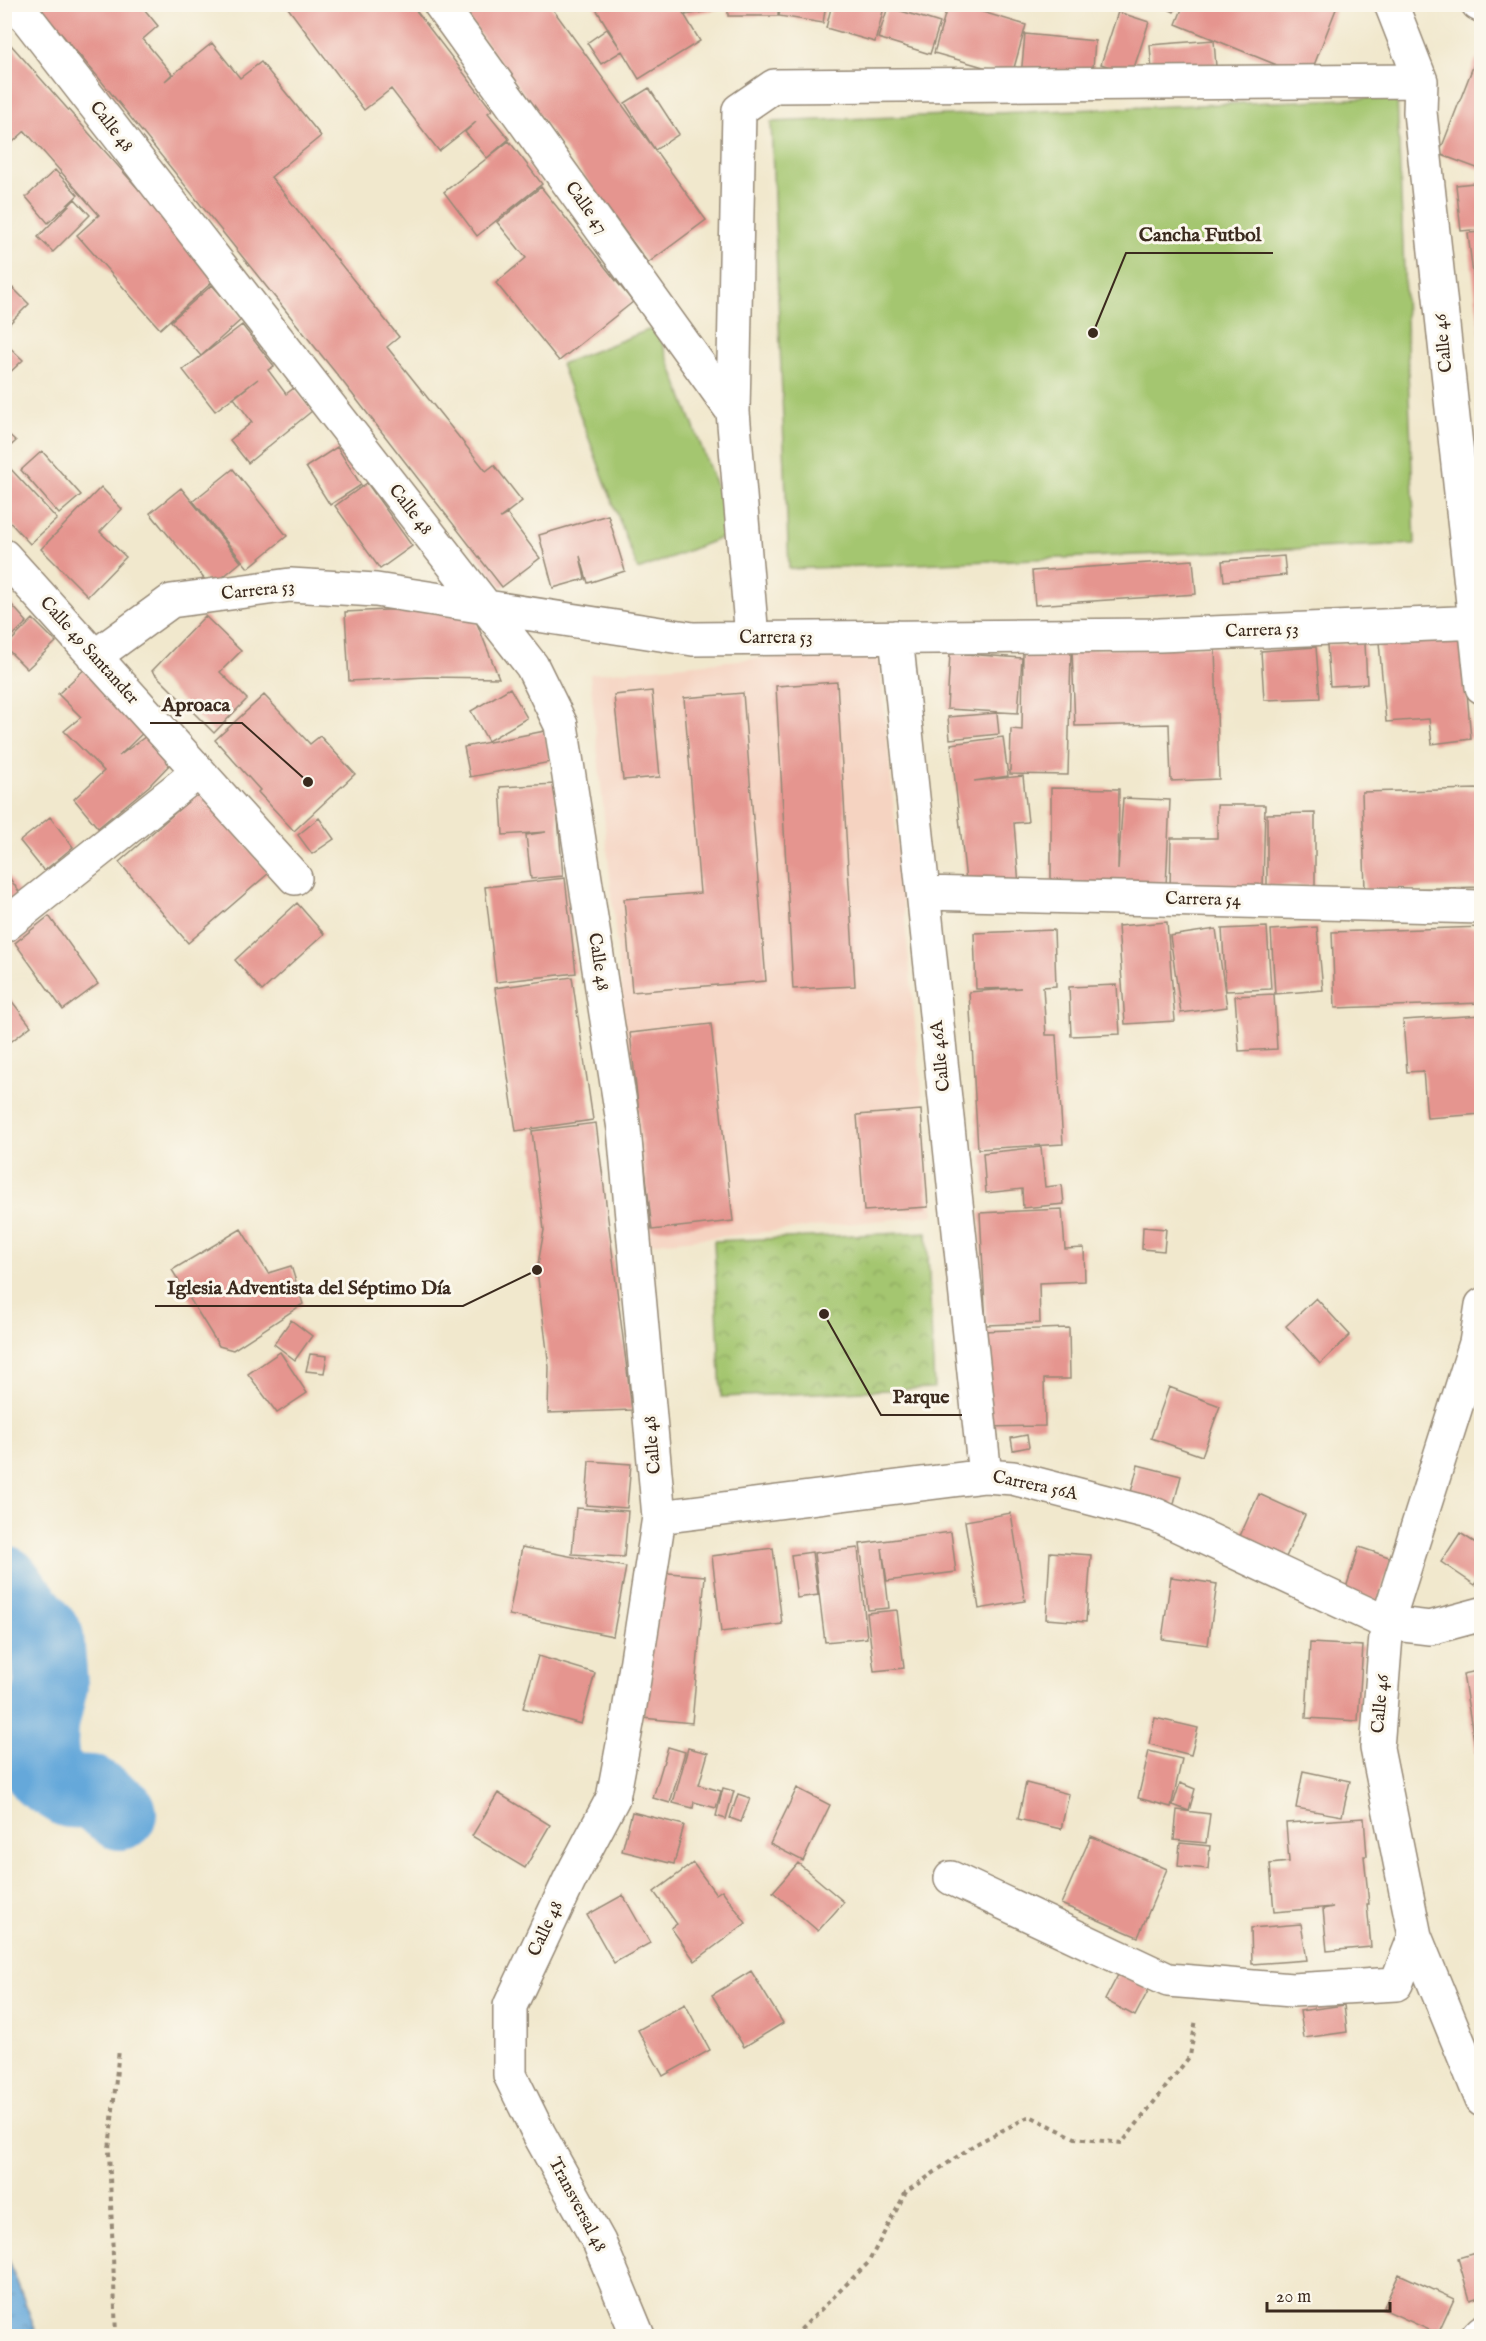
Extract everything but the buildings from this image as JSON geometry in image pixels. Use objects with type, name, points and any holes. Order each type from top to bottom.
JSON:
[{"type":"street","name":"Calle 48","points":[[16,4],[532,666],[561,725],[624,1129],[659,1517],[628,1718],[613,1798],[570,1879],[510,2006],[510,2075]]},
{"type":"street","name":"Calle 47","points":[[440,4],[733,412]]},
{"type":"street","name":"Calle 46","points":[[1391,4],[1421,81],[1420,112],[1478,622],[1482,687]]},
{"type":"street","points":[[752,638],[733,412],[739,110],[774,86],[1421,81]]},
{"type":"street","name":"Calle 49 Santander","points":[[4,556],[295,878]]},
{"type":"street","name":"Carrera 53","points":[[94,657],[171,601],[290,585],[376,590],[693,639],[1160,634],[1478,622]]},
{"type":"street","name":"Calle 46A","points":[[896,637],[985,1476]]},
{"type":"street","points":[[4,926],[198,772]]},
{"type":"street","name":"Carrera 54","points":[[924,893],[1482,907]]},
{"type":"street","name":"Calle 46","points":[[1482,1305],[1476,1343],[1387,1623],[1377,1749],[1415,1936],[1482,2100]]},
{"type":"street","name":"Carrera 56A","points":[[659,1517],[985,1476],[1012,1478],[1156,1515],[1387,1623],[1430,1628],[1482,1614]]},
{"type":"street","points":[[951,1878],[1168,1980],[1292,1990],[1396,1984],[1415,1936]]},
{"type":"street","name":"Transversal 48","points":[[510,2075],[539,2134],[598,2242],[638,2337]]},
{"type":"street","points":[[1478,2337],[1482,2332]]},
{"type":"path","points":[[794,2337],[868,2263],[906,2192],[974,2145],[1030,2116],[1075,2138],[1122,2143],[1190,2056],[1202,1983]]},
{"type":"path","points":[[116,2337],[109,2150],[119,2049]]},
{"type":"shaded area","points":[[878,647],[934,1215],[646,1244],[590,674]]},
{"type":"green space","points":[[1397,97],[1415,544],[789,569],[771,122]]},
{"type":"green space","points":[[656,327],[734,533],[638,570],[561,364]]},
{"type":"green space","points":[[927,1232],[934,1388],[721,1397],[714,1241]]},
{"type":"water","points":[[4,2252],[9,2261],[38,2336],[5,2336]]},
{"type":"waterway","points":[[4,1582],[47,1638],[51,1685],[42,1724],[41,1745],[44,1775],[70,1791],[90,1792],[120,1813]]},
{"type":"place","name":"Cancha Futbol","points":[[1093,333]]},
{"type":"place","name":"Aproaca","points":[[308,782]]},
{"type":"place","name":"Iglesia Adventista del Séptimo Día","points":[[537,1270]]},
{"type":"place","name":"Parque","points":[[824,1314]]}]
